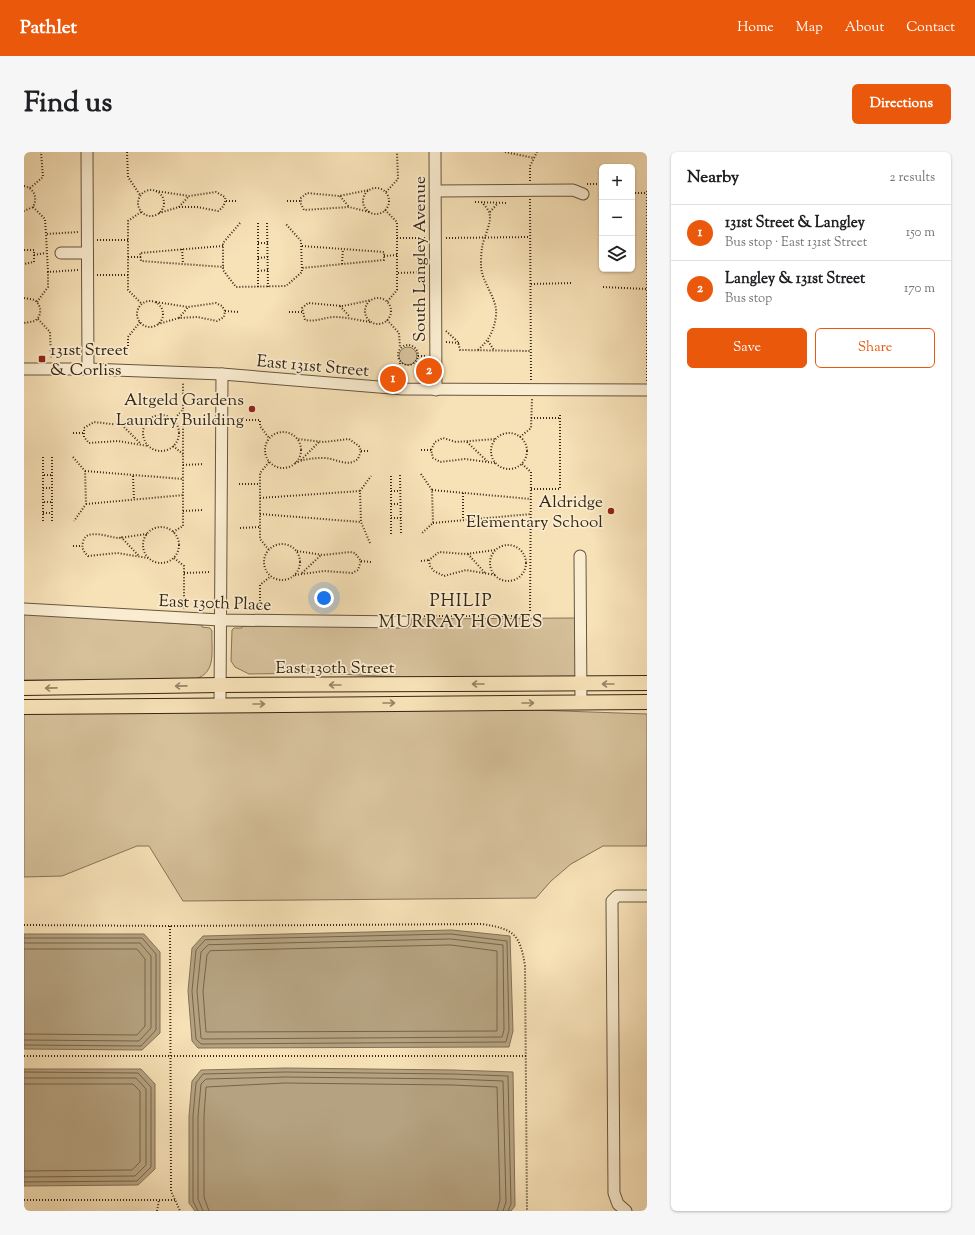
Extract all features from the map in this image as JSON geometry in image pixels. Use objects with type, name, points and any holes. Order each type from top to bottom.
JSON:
[{"type":"main road","name":"East 130th Street","points":[[24,688],[220,685],[647,684]]},
{"type":"main road","points":[[24,706],[647,702]]},
{"type":"street","points":[[87,152],[88,369]]},
{"type":"street","name":"South Langley Avenue","points":[[435,152],[436,390]]},
{"type":"street","points":[[436,191],[573,190],[583,194]]},
{"type":"street","points":[[61,253],[87,253]]},
{"type":"street","name":"East 131st Street","points":[[24,369],[88,369],[222,374],[400,389],[647,390]]},
{"type":"street","points":[[220,704],[222,374]]},
{"type":"street","points":[[580,556],[581,703]]},
{"type":"street","name":"East 130th Place","points":[[24,609],[220,620],[404,622]]},
{"type":"street","points":[[626,1211],[618,1204],[614,1193],[612,901],[617,896],[647,896]]},
{"type":"path","points":[[30,188],[42,177],[41,152]]},
{"type":"path","points":[[127,152],[128,177],[140,195]]},
{"type":"path","points":[[386,192],[398,179],[397,152]]},
{"type":"path","points":[[505,152],[534,158]]},
{"type":"path","points":[[530,184],[530,166],[537,152]]},
{"type":"path","points":[[24,186],[30,188],[35,197],[32,207],[24,211]]},
{"type":"path","points":[[378,188],[386,192],[389,203],[385,210],[378,214],[349,207],[331,207],[310,211],[304,210],[301,201],[301,198],[307,193],[339,196],[370,190],[378,188]]},
{"type":"path","points":[[148,190],[189,196],[216,192],[225,197],[226,201],[222,209],[218,211],[197,207],[179,207],[148,216],[141,212],[138,202],[140,195],[148,190]]},
{"type":"path","points":[[369,212],[363,201],[366,193],[370,190]]},
{"type":"path","points":[[647,190],[647,382]]},
{"type":"path","points":[[156,191],[164,202],[162,210],[159,213]]},
{"type":"path","points":[[635,194],[647,193]]},
{"type":"path","points":[[179,207],[189,196]]},
{"type":"path","points":[[339,196],[349,207]]},
{"type":"path","points":[[530,198],[531,382]]},
{"type":"path","points":[[226,201],[238,201]]},
{"type":"path","points":[[287,202],[301,201]]},
{"type":"path","points":[[473,202],[507,203]]},
{"type":"path","points":[[482,202],[490,212]]},
{"type":"path","points":[[478,350],[488,341],[493,331],[496,314],[495,303],[484,280],[481,268],[482,247],[490,212],[498,202]]},
{"type":"path","points":[[32,207],[45,219],[46,234]]},
{"type":"path","points":[[385,210],[397,222],[397,290],[387,302]]},
{"type":"path","points":[[141,212],[128,221],[128,290],[142,304]]},
{"type":"path","points":[[240,223],[223,243],[223,270],[236,287],[286,286],[302,272],[301,240],[285,223]]},
{"type":"path","points":[[258,223],[258,287]]},
{"type":"path","points":[[267,223],[268,287]]},
{"type":"path","points":[[446,238],[530,237]]},
{"type":"path","points":[[397,238],[429,238]]},
{"type":"path","points":[[97,240],[128,240]]},
{"type":"path","points":[[258,243],[268,243]]},
{"type":"path","points":[[223,246],[140,253],[141,261],[224,267]]},
{"type":"path","points":[[302,246],[384,252],[384,256]]},
{"type":"path","points":[[182,249],[183,264]]},
{"type":"path","points":[[342,264],[343,249]]},
{"type":"path","points":[[24,250],[34,250],[34,262],[24,264]]},
{"type":"path","points":[[34,255],[47,253]]},
{"type":"path","points":[[384,256],[397,255]]},
{"type":"path","points":[[302,268],[384,260],[384,256]]},
{"type":"path","points":[[128,257],[141,257]]},
{"type":"path","points":[[258,258],[268,258]]},
{"type":"path","points":[[258,271],[268,270]]},
{"type":"path","points":[[36,302],[48,287],[48,271]]},
{"type":"path","points":[[398,273],[429,272]]},
{"type":"path","points":[[97,275],[128,275]]},
{"type":"path","points":[[530,284],[572,283]]},
{"type":"path","points":[[603,287],[647,289]]},
{"type":"path","points":[[24,298],[32,298],[40,309],[38,319],[31,323],[24,323]]},
{"type":"path","points":[[379,298],[387,302],[390,313],[387,320],[379,324],[350,318],[332,317],[310,321],[305,320],[302,312],[302,308],[308,303],[340,306],[371,300],[379,298]]},
{"type":"path","points":[[370,322],[364,311],[365,306],[371,300]]},
{"type":"path","points":[[148,301],[156,302],[188,307],[216,303],[222,306],[225,312],[224,317],[217,321],[197,317],[178,318],[147,326],[140,322],[137,313],[142,304],[148,301]]},
{"type":"path","points":[[156,302],[162,308],[163,312],[163,317],[158,324]]},
{"type":"path","points":[[340,306],[350,318]]},
{"type":"path","points":[[178,318],[188,307]]},
{"type":"path","points":[[225,312],[239,312]]},
{"type":"path","points":[[289,312],[302,312]]},
{"type":"path","points":[[38,319],[50,332],[51,362]]},
{"type":"path","points":[[387,320],[399,333],[400,348],[397,354],[400,362],[399,382]]},
{"type":"path","points":[[98,349],[128,349],[128,337],[140,322]]},
{"type":"path","points":[[446,331],[459,343],[460,350],[531,351]]},
{"type":"path","points":[[488,341],[495,351]]},
{"type":"path","points":[[446,342],[459,343]]},
{"type":"path","points":[[400,348],[406,345],[412,346],[417,350],[418,356],[415,362],[409,366],[400,362]]},
{"type":"path","points":[[418,356],[429,356]]},
{"type":"path","points":[[173,532],[179,545],[174,558],[161,563],[140,556],[117,553],[88,556],[83,551],[82,546],[83,540],[93,534],[121,537],[147,534],[159,528],[173,532],[183,526],[183,382]]},
{"type":"path","points":[[520,437],[531,428],[532,399]]},
{"type":"path","points":[[173,420],[183,410]]},
{"type":"path","points":[[531,489],[560,488],[560,413]]},
{"type":"path","points":[[157,415],[166,416],[173,420],[178,431],[178,436],[173,446],[163,450],[158,450],[141,444],[118,441],[89,443],[84,439],[84,428],[94,422],[122,425],[146,422],[157,415]]},
{"type":"path","points":[[531,418],[560,418]]},
{"type":"path","points":[[231,420],[260,420],[260,426],[269,438]]},
{"type":"path","points":[[146,422],[143,437],[148,446]]},
{"type":"path","points":[[122,425],[141,444]]},
{"type":"path","points":[[178,431],[183,432]]},
{"type":"path","points":[[285,432],[297,439],[319,442],[349,439],[359,446],[361,451],[358,459],[349,463],[325,458],[300,461],[282,468],[269,462],[265,449],[269,438],[275,434],[285,432]]},
{"type":"path","points":[[73,433],[83,433]]},
{"type":"path","points":[[507,434],[520,437],[525,444],[527,452],[522,464],[508,469],[488,461],[466,459],[440,462],[433,458],[431,450],[434,442],[443,438],[456,442],[496,439],[507,434]]},
{"type":"path","points":[[295,463],[301,452],[297,439]]},
{"type":"path","points":[[495,463],[491,451],[496,439]]},
{"type":"path","points":[[300,461],[319,442]]},
{"type":"path","points":[[467,442],[488,461]]},
{"type":"path","points":[[173,446],[183,454]]},
{"type":"path","points":[[421,450],[431,450]]},
{"type":"path","points":[[361,451],[370,451]]},
{"type":"path","points":[[43,457],[43,521]]},
{"type":"path","points":[[52,457],[52,521]]},
{"type":"path","points":[[73,457],[85,471],[86,504],[74,521]]},
{"type":"path","points":[[269,462],[260,473],[260,539],[269,550]]},
{"type":"path","points":[[183,465],[204,464]]},
{"type":"path","points":[[421,616],[530,616],[531,472],[522,464]]},
{"type":"path","points":[[85,471],[183,479]]},
{"type":"path","points":[[421,474],[432,490],[433,523]]},
{"type":"path","points":[[43,475],[52,475]]},
{"type":"path","points":[[391,475],[391,534]]},
{"type":"path","points":[[400,475],[401,534]]},
{"type":"path","points":[[133,476],[134,500]]},
{"type":"path","points":[[370,543],[361,522],[360,491],[371,476]]},
{"type":"path","points":[[239,484],[260,484]]},
{"type":"path","points":[[43,488],[52,488]]},
{"type":"path","points":[[432,490],[531,499]]},
{"type":"path","points":[[260,498],[360,491]]},
{"type":"path","points":[[391,491],[400,491]]},
{"type":"path","points":[[463,493],[463,520]]},
{"type":"path","points":[[86,504],[184,495]]},
{"type":"path","points":[[43,502],[52,502]]},
{"type":"path","points":[[391,504],[400,504]]},
{"type":"path","points":[[183,511],[203,510]]},
{"type":"path","points":[[43,514],[52,514]]},
{"type":"path","points":[[260,514],[361,522]]},
{"type":"path","points":[[421,534],[433,523],[531,514]]},
{"type":"path","points":[[391,518],[401,518]]},
{"type":"path","points":[[240,528],[260,527]]},
{"type":"path","points":[[147,534],[143,546],[148,558]]},
{"type":"path","points":[[121,537],[140,556]]},
{"type":"path","points":[[286,544],[297,551],[322,555],[350,552],[355,553],[360,562],[358,570],[352,573],[324,571],[301,573],[283,580],[271,576],[266,569],[264,561],[269,550],[277,545],[286,544]]},
{"type":"path","points":[[421,561],[429,560],[438,552],[468,554],[495,550],[508,545],[517,547],[524,554],[526,563],[523,572],[512,581],[502,580],[495,575],[466,570],[444,576],[434,571],[430,566],[429,560]]},
{"type":"path","points":[[73,546],[82,546]]},
{"type":"path","points":[[495,550],[490,563],[495,575]]},
{"type":"path","points":[[295,575],[300,564],[297,551]]},
{"type":"path","points":[[468,554],[486,574]]},
{"type":"path","points":[[301,573],[322,555]]},
{"type":"path","points":[[174,558],[184,566],[184,614]]},
{"type":"path","points":[[360,562],[371,562]]},
{"type":"path","points":[[184,573],[213,572]]},
{"type":"path","points":[[260,616],[260,585],[271,576]]},
{"type":"path","points":[[24,925],[170,926],[482,924],[507,929],[515,934],[520,944],[525,966],[527,1211]]},
{"type":"path","points":[[170,926],[171,1191],[180,1211]]},
{"type":"path","points":[[24,1056],[526,1056]]},
{"type":"path","points":[[24,1200],[175,1200]]},
{"type":"path","points":[[157,1211],[159,1200]]},
{"type":"shaded area","points":[[408,347],[414,350],[417,356],[414,362],[408,365],[402,362],[399,356],[402,350]]},
{"type":"shaded area","points":[[24,614],[202,625],[202,627],[210,628],[212,631],[211,662],[205,674],[199,678],[190,680],[24,680]]},
{"type":"shaded area","points":[[576,618],[577,678],[437,679],[318,673],[249,674],[235,667],[231,661],[232,630],[234,628],[242,628],[242,626],[410,626],[410,619]]},
{"type":"shaded area","points":[[534,710],[647,714],[647,846],[603,846],[571,864],[551,881],[536,898],[183,901],[149,846],[137,846],[62,876],[24,877],[24,713]]},
{"type":"water","points":[[452,930],[510,936],[513,1031],[509,1047],[198,1048],[192,1041],[188,991],[192,948],[203,936]]},
{"type":"water","points":[[24,934],[144,934],[160,952],[160,1033],[142,1050],[24,1049]]},
{"type":"water","points":[[285,1068],[513,1072],[515,1206],[511,1211],[195,1211],[189,1203],[189,1116],[192,1081],[201,1070]]},
{"type":"water","points":[[24,1069],[141,1069],[155,1084],[155,1169],[138,1185],[24,1186]]},
{"type":"place","name":"131st Street & Corliss","points":[[42,359]]},
{"type":"place","name":"Langley & 131st Street","points":[[429,371]]},
{"type":"place","name":"131st Street & Langley","points":[[393,379]]},
{"type":"place","name":"Altgeld Gardens Laundry Building","points":[[252,409]]},
{"type":"place","name":"Aldridge Elementary School","points":[[611,511]]},
{"type":"district","name":"PHILIP MURRAY HOMES","points":[[461,610]]}]
